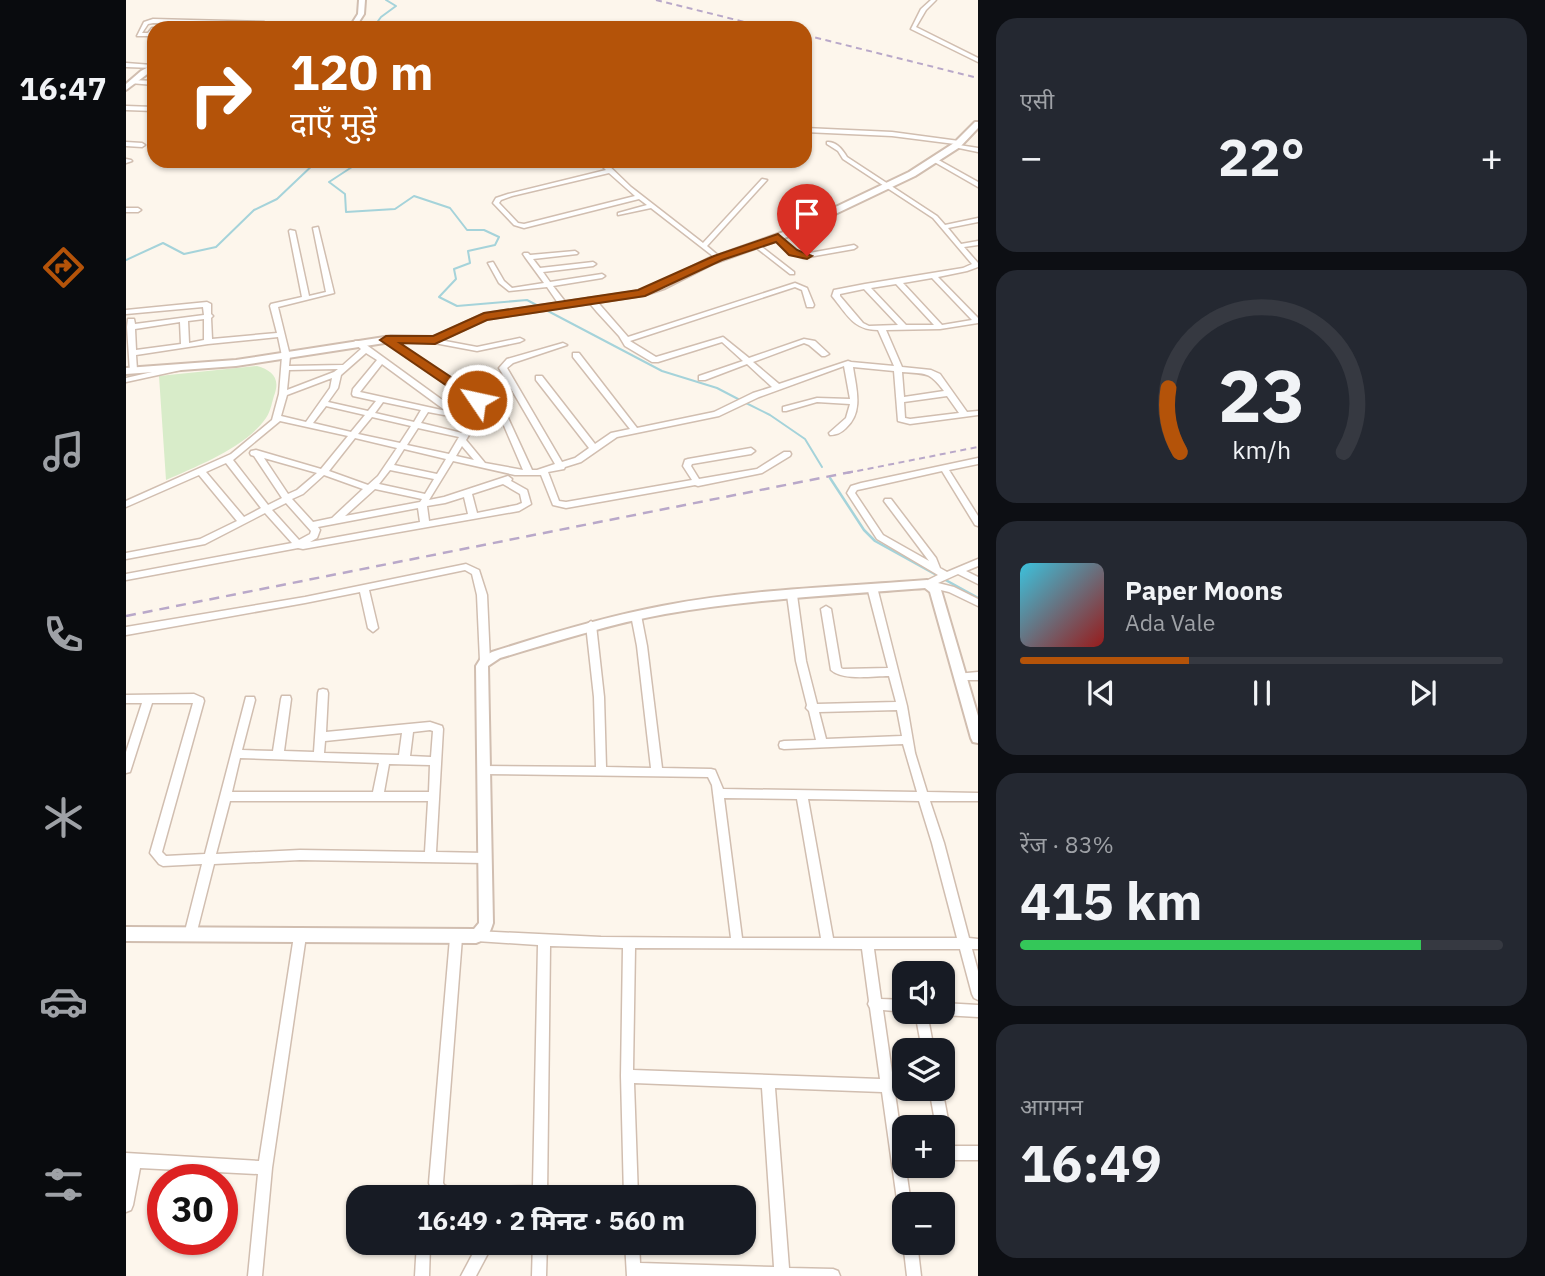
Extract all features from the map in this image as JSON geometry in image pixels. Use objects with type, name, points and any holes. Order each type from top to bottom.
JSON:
[{"type":"street","points":[[356,21],[361,14],[362,0]]},
{"type":"street","points":[[934,0],[913,28],[978,60]]},
{"type":"street","points":[[147,22],[139,35],[147,35]]},
{"type":"street","points":[[126,65],[147,67]]},
{"type":"street","points":[[129,85],[147,72]]},
{"type":"street","points":[[129,85],[147,84]]},
{"type":"street","points":[[126,108],[147,109]]},
{"type":"street","points":[[432,340],[479,318],[651,290],[718,258],[778,237],[916,172],[958,144],[978,124]]},
{"type":"street","points":[[812,131],[892,134],[958,144],[978,150]]},
{"type":"street","points":[[829,143],[840,150],[845,158],[935,216],[977,266],[840,291],[836,296],[860,325],[881,328],[940,327],[978,321]]},
{"type":"street","points":[[126,144],[142,145]]},
{"type":"street","points":[[933,159],[978,185]]},
{"type":"street","points":[[606,168],[718,258]]},
{"type":"street","points":[[609,171],[498,199],[496,203],[516,224],[524,226],[640,197]]},
{"type":"street","points":[[703,246],[764,180]]},
{"type":"street","points":[[620,214],[651,206]]},
{"type":"street","points":[[126,210],[138,210]]},
{"type":"street","points":[[945,227],[978,220]]},
{"type":"street","points":[[126,504],[228,459],[243,450],[278,418],[286,356],[274,306],[330,293],[316,228]]},
{"type":"street","points":[[292,231],[306,299]]},
{"type":"street","points":[[778,237],[793,252],[803,256],[854,247]]},
{"type":"street","points":[[960,246],[978,243]]},
{"type":"street","points":[[756,245],[792,273]]},
{"type":"street","points":[[563,304],[527,256],[575,253]]},
{"type":"street","points":[[491,263],[501,282],[511,290],[602,276]]},
{"type":"street","points":[[538,270],[593,264]]},
{"type":"street","points":[[933,275],[978,321]]},
{"type":"street","points":[[897,281],[940,327]]},
{"type":"street","points":[[626,340],[795,285],[807,292],[810,305]]},
{"type":"street","points":[[865,286],[904,328]]},
{"type":"street","points":[[591,300],[600,315],[618,328],[628,345],[654,360],[723,339],[777,387]]},
{"type":"street","points":[[208,342],[209,316],[208,305],[205,303],[128,312],[133,353],[132,371],[286,356],[362,346],[386,340],[432,340],[477,349],[520,340]]},
{"type":"street","points":[[131,327],[209,316]]},
{"type":"street","points":[[184,319],[185,345]]},
{"type":"street","points":[[881,328],[898,369],[901,419],[905,422],[978,413]]},
{"type":"street","points":[[133,353],[280,335]]},
{"type":"street","points":[[386,340],[505,420],[525,473]]},
{"type":"street","points":[[702,377],[804,341],[812,343],[825,354]]},
{"type":"street","points":[[561,467],[503,368],[510,361],[563,345]]},
{"type":"street","points":[[362,346],[471,425],[424,501],[425,525]]},
{"type":"street","points":[[283,394],[337,374],[362,346]]},
{"type":"street","points":[[576,355],[635,430]]},
{"type":"street","points":[[381,360],[354,393],[460,416]]},
{"type":"street","points":[[834,433],[850,422],[854,402],[848,363]]},
{"type":"street","points":[[278,418],[525,473],[544,472],[578,460],[614,435],[716,414],[777,387],[848,363],[931,372],[937,376],[965,415]]},
{"type":"street","points":[[284,368],[346,367]]},
{"type":"street","points":[[126,380],[178,368]]},
{"type":"street","points":[[308,425],[334,388],[337,374]]},
{"type":"street","points":[[540,378],[594,449]]},
{"type":"street","points":[[900,400],[948,393]]},
{"type":"street","points":[[126,556],[211,539],[287,499],[324,472],[380,400]]},
{"type":"street","points":[[786,409],[817,400],[854,402]]},
{"type":"street","points":[[324,403],[464,438],[482,464]]},
{"type":"street","points":[[333,521],[372,487],[389,467],[426,409]]},
{"type":"street","points":[[243,450],[424,501]]},
{"type":"street","points":[[698,483],[687,466],[688,462],[751,450]]},
{"type":"street","points":[[256,453],[287,499],[317,533],[295,546]]},
{"type":"street","points":[[544,472],[556,503],[566,506],[766,469],[787,454]]},
{"type":"street","points":[[228,459],[295,546]]},
{"type":"street","points":[[978,461],[861,486],[850,493],[880,537],[943,586],[978,603]]},
{"type":"street","points":[[389,467],[439,477]]},
{"type":"street","points":[[944,468],[978,523]]},
{"type":"street","points":[[201,472],[242,521]]},
{"type":"street","points":[[311,525],[468,494],[525,473]]},
{"type":"street","points":[[126,577],[371,535],[527,504],[524,492],[504,481]]},
{"type":"street","points":[[468,494],[474,516]]},
{"type":"street","points":[[888,501],[933,561],[960,677],[978,738]]},
{"type":"street","points":[[368,515],[371,535]]},
{"type":"street","points":[[188,545],[190,565]]},
{"type":"street","points":[[137,554],[137,575]]},
{"type":"street","points":[[476,936],[483,931],[486,923],[482,666],[485,662],[496,655],[591,625],[636,615],[728,600],[872,587],[936,578],[978,562]]},
{"type":"street","points":[[126,631],[455,568],[471,568],[476,572],[482,596],[485,662]]},
{"type":"street","points":[[957,570],[978,581]]},
{"type":"street","points":[[364,587],[373,628]]},
{"type":"street","points":[[872,587],[923,797],[972,943],[978,994]]},
{"type":"street","points":[[792,594],[801,661],[822,743]]},
{"type":"street","points":[[826,609],[836,670],[842,673],[894,672]]},
{"type":"street","points":[[636,615],[657,772]]},
{"type":"street","points":[[591,625],[599,697],[601,772]]},
{"type":"street","points":[[960,677],[978,676]]},
{"type":"street","points":[[319,756],[323,693]]},
{"type":"street","points":[[126,699],[194,698],[199,701],[156,853],[163,861],[300,855],[485,859]]},
{"type":"street","points":[[126,769],[148,699]]},
{"type":"street","points":[[278,755],[286,699]]},
{"type":"street","points":[[190,935],[250,700]]},
{"type":"street","points":[[811,708],[902,706]]},
{"type":"street","points":[[320,737],[430,726],[438,729],[430,857]]},
{"type":"street","points":[[404,760],[408,728]]},
{"type":"street","points":[[784,745],[908,740]]},
{"type":"street","points":[[237,754],[436,761]]},
{"type":"street","points":[[378,796],[385,759]]},
{"type":"street","points":[[483,770],[711,773],[715,778],[737,943]]},
{"type":"street","points":[[717,793],[978,797]]},
{"type":"street","points":[[802,795],[828,944]]},
{"type":"street","points":[[226,796],[432,797]]},
{"type":"street","points":[[126,934],[456,938],[476,936],[629,943],[972,943]]},
{"type":"street","points":[[255,1276],[265,1168],[300,936]]},
{"type":"street","points":[[437,1185],[456,938]]},
{"type":"street","points":[[540,1185],[544,941]]},
{"type":"street","points":[[629,943],[627,1076],[631,1185]]},
{"type":"street","points":[[867,944],[886,1086],[893,1115]]},
{"type":"street","points":[[874,1004],[892,1005]]},
{"type":"street","points":[[955,1010],[978,1011]]},
{"type":"street","points":[[627,1076],[886,1086]]},
{"type":"street","points":[[768,1081],[782,1274]]},
{"type":"street","points":[[955,1153],[978,1153]]},
{"type":"street","points":[[126,1205],[131,1161],[265,1168]]},
{"type":"street","points":[[422,1276],[423,1255]]},
{"type":"street","points":[[468,1276],[480,1255]]},
{"type":"street","points":[[539,1276],[540,1255]]},
{"type":"street","points":[[632,1255],[633,1273],[833,1276]]},
{"type":"street","points":[[911,1255],[914,1276]]},
{"type":"green space","points":[[257,366],[270,372],[276,383],[266,418],[234,447],[166,480],[159,376]]},
{"type":"waterway","points":[[378,21],[396,6],[386,0]]},
{"type":"waterway","points":[[126,260],[163,243],[184,254],[216,247],[254,210],[277,199],[310,168]]},
{"type":"waterway","points":[[350,168],[329,182],[345,194],[346,212],[395,209],[414,196],[450,208],[467,230],[484,230],[499,237],[495,245],[468,251],[470,263],[454,269],[456,279],[439,297],[457,306],[527,300],[662,371],[717,388],[740,400]]},
{"type":"waterway","points":[[746,403],[770,415],[805,439],[822,467]]},
{"type":"waterway","points":[[830,478],[864,530],[875,541],[978,598]]},
{"type":"railway","points":[[656,0],[741,21]]},
{"type":"railway","points":[[812,37],[978,78]]},
{"type":"railway","points":[[847,473],[978,447]]},
{"type":"railway","points":[[126,616],[856,471]]},
{"type":"route","points":[[477,400],[386,340],[435,340],[484,317],[641,293],[662,286],[718,258],[778,237],[793,252],[807,256]]}]
